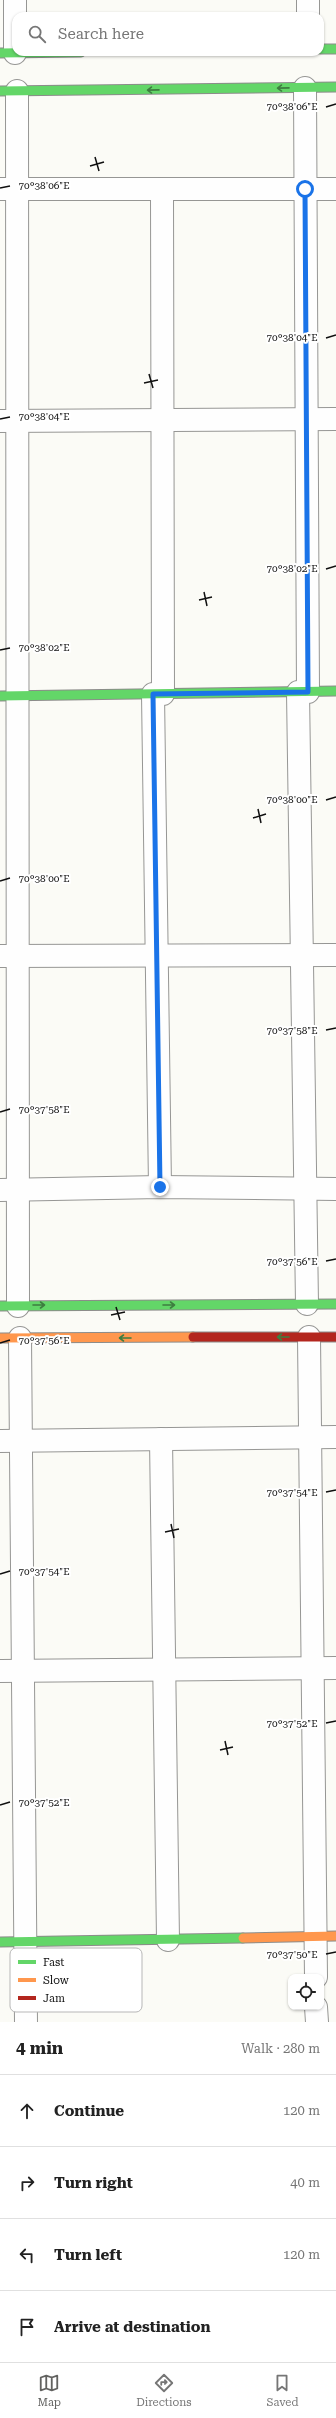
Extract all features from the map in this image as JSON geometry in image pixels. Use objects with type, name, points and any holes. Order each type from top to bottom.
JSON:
[{"type":"street","points":[[13,12],[15,0]]},
{"type":"street","points":[[308,0],[308,12]]},
{"type":"street","points":[[8,53],[12,23]]},
{"type":"street","points":[[324,49],[336,49]]},
{"type":"street","points":[[336,87],[8,91],[9,1306],[336,1304]]},
{"type":"street","points":[[305,88],[307,420],[303,692],[302,955],[307,1304]]},
{"type":"street","points":[[8,189],[336,189]]},
{"type":"street","points":[[160,1187],[157,955],[158,694],[162,420],[162,189]]},
{"type":"street","points":[[8,421],[336,420]]},
{"type":"street","points":[[9,696],[336,691]]},
{"type":"street","points":[[9,956],[336,955]]},
{"type":"street","points":[[9,1190],[160,1187],[336,1189]]},
{"type":"street","points":[[309,1337],[313,1669],[326,1937],[317,1974]]},
{"type":"street","points":[[25,1948],[23,1670],[11,1441],[10,1338],[336,1337]]},
{"type":"street","points":[[11,1441],[336,1436]]},
{"type":"street","points":[[161,1439],[168,1940]]},
{"type":"street","points":[[0,1671],[336,1668]]},
{"type":"street","points":[[0,1942],[326,1937]]},
{"type":"street","points":[[316,2010],[317,2022]]},
{"type":"street","points":[[26,2012],[26,2022]]},
{"type":"traffic: fast","points":[[324,49],[336,49]]},
{"type":"traffic: fast","points":[[0,53],[12,53]]},
{"type":"traffic: fast","points":[[0,91],[336,87]]},
{"type":"traffic: fast","points":[[0,696],[336,691]]},
{"type":"traffic: fast","points":[[0,1306],[336,1304]]},
{"type":"traffic: fast","points":[[0,1942],[243,1938]]},
{"type":"traffic: slow","points":[[0,1338],[193,1337]]},
{"type":"traffic: slow","points":[[243,1938],[336,1936]]},
{"type":"traffic: jam","points":[[193,1337],[336,1337]]},
{"type":"route","points":[[160,1187],[153,694],[308,692],[305,189]]}]
